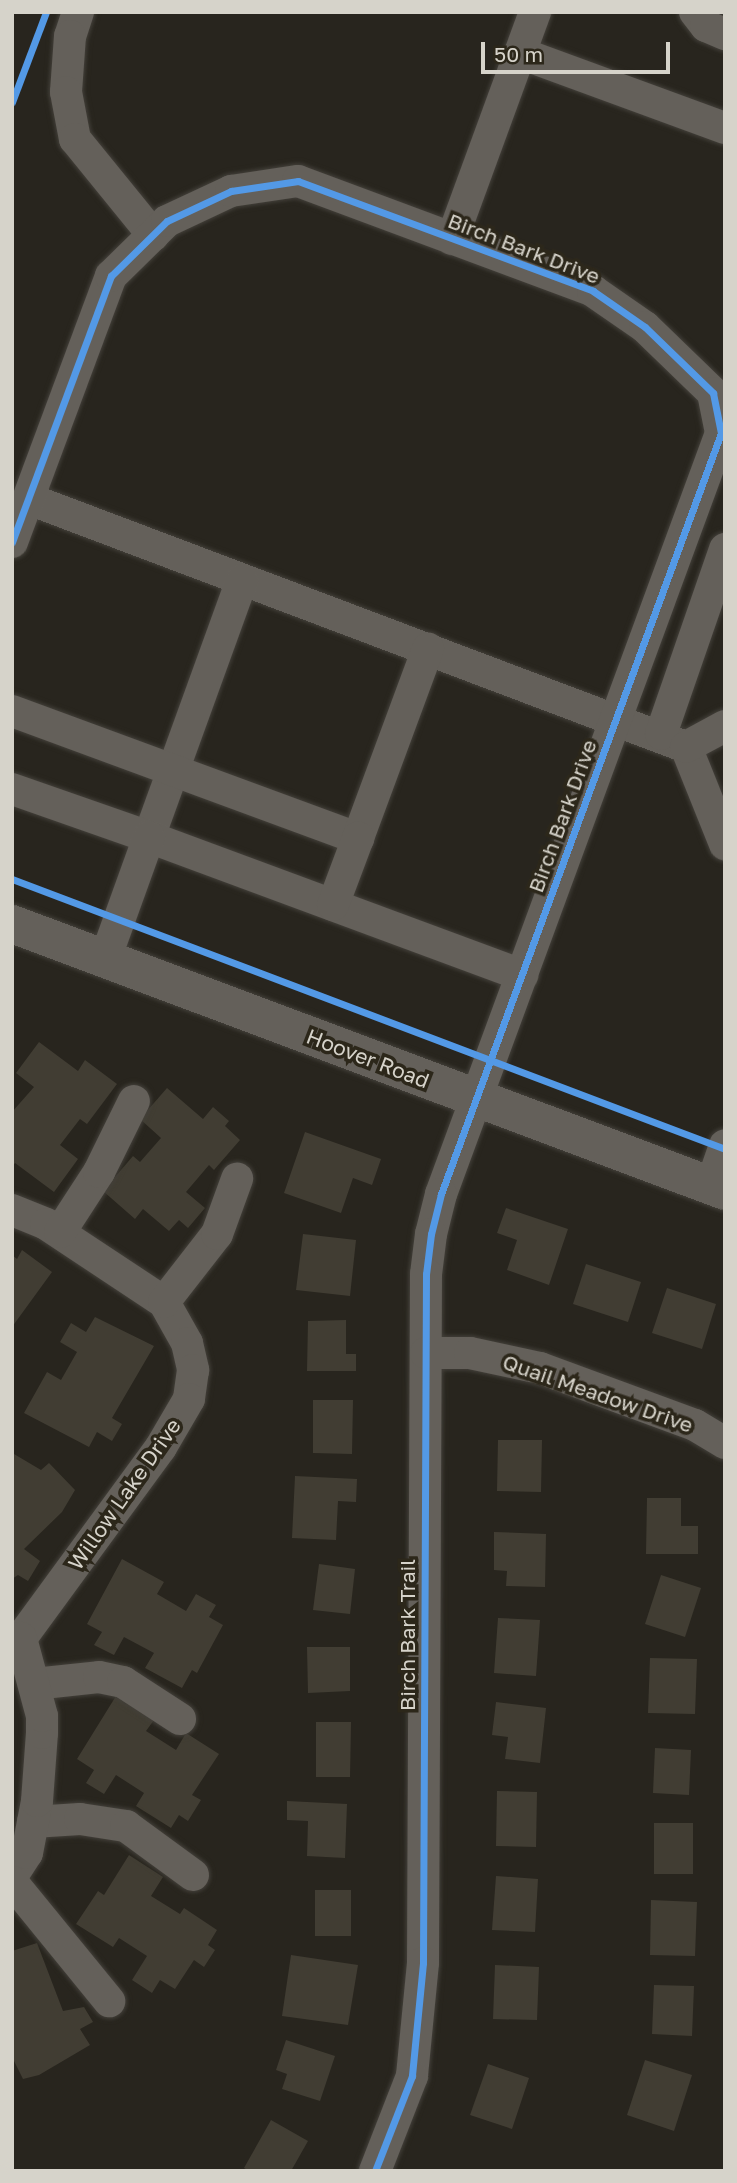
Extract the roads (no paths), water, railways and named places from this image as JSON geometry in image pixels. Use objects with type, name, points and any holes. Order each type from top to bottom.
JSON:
[{"type":"main road","name":"Hoover Road","points":[[12,924],[718,1189]]},
{"type":"street","points":[[78,12],[70,36],[66,92],[75,139],[153,235]]},
{"type":"street","points":[[452,239],[534,12]]},
{"type":"street","points":[[695,12],[706,26],[725,34]]},
{"type":"street","points":[[520,53],[725,128]]},
{"type":"street","name":"Birch Bark Drive","points":[[12,542],[111,276],[167,221],[231,191],[298,181],[593,291],[645,327],[713,393],[721,433],[477,1099]]},
{"type":"street","points":[[29,499],[674,740],[725,726]]},
{"type":"street","points":[[725,549],[674,740],[725,844]]},
{"type":"street","points":[[105,959],[242,580]]},
{"type":"street","points":[[333,905],[428,649]]},
{"type":"street","points":[[12,711],[358,838]]},
{"type":"street","points":[[12,789],[522,975]]},
{"type":"street","name":"Birch Bark Trail","points":[[388,2167],[412,2076],[422,1977],[426,1353],[431,1234],[477,1099]]},
{"type":"street","points":[[60,1232],[99,1172],[134,1101]]},
{"type":"street","points":[[718,1189],[725,1145]]},
{"type":"street","points":[[164,1302],[217,1234],[237,1179]]},
{"type":"street","name":"Willow Lake Drive","points":[[12,1210],[60,1232],[164,1302],[187,1343],[193,1370],[189,1399],[161,1447],[17,1636]]},
{"type":"street","name":"Quail Meadow Drive","points":[[426,1353],[470,1353],[540,1367],[695,1425],[725,1443]]},
{"type":"street","points":[[17,1636],[34,1684],[42,1724],[33,1822],[27,1853],[12,1879],[109,2001]]},
{"type":"street","points":[[34,1684],[99,1676],[123,1682],[180,1719]]},
{"type":"street","points":[[33,1822],[92,1819],[126,1826],[193,1875]]}]
